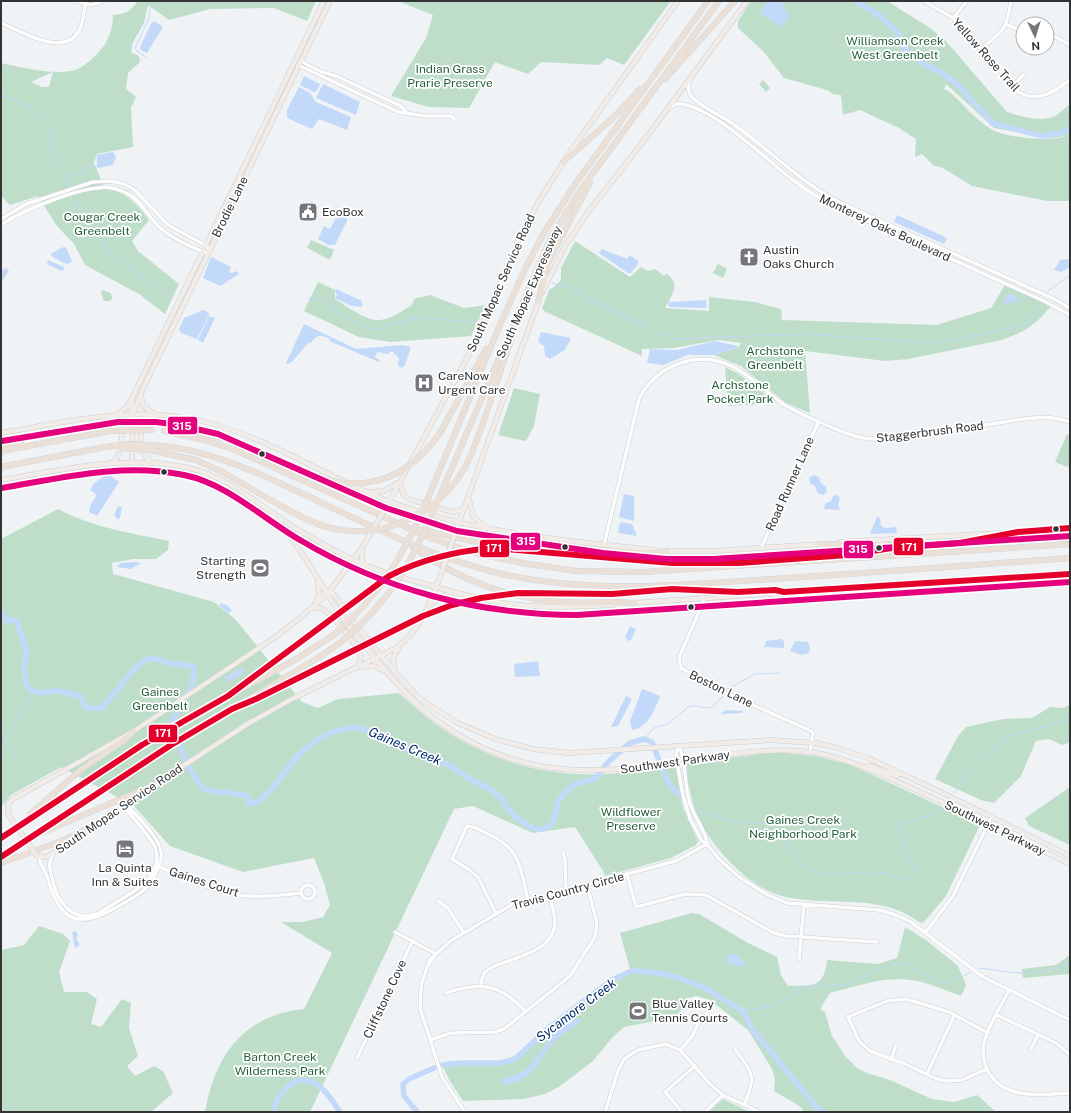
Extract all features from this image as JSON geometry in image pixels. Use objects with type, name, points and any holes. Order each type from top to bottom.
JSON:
[{"type":"highway","name":"South Mopac Expressway","points":[[1,838],[142,745],[218,701],[298,658],[335,634],[363,608],[392,572],[409,542],[499,326],[526,267],[561,206],[650,79],[708,1]]},
{"type":"highway","name":"South Mopac Expressway","points":[[1,857],[150,758],[318,658],[341,642],[371,616],[401,577],[419,546],[552,235],[567,210],[719,1]]},
{"type":"highway","points":[[655,89],[669,76],[735,1]]},
{"type":"highway","points":[[563,162],[614,116],[650,79]]},
{"type":"highway","points":[[538,302],[548,263],[593,174]]},
{"type":"highway","points":[[1,467],[104,447],[129,444],[152,448],[196,460],[220,470],[281,506],[321,525],[350,531],[388,527],[412,519],[429,509],[456,482],[470,457],[481,429],[517,324],[522,303]]},
{"type":"highway","points":[[1,451],[43,442],[110,431],[153,430],[212,435],[240,442],[317,477],[331,481],[357,483],[379,480],[394,474],[421,457],[440,433],[499,326]]},
{"type":"highway","points":[[164,431],[204,440],[233,449],[433,539],[480,554],[553,568],[624,572],[1063,541],[1070,538]]},
{"type":"highway","points":[[1,446],[43,442]]},
{"type":"highway","points":[[152,448],[188,449],[228,460],[409,545],[476,567],[550,582],[624,586],[716,583],[1068,558]]},
{"type":"highway","points":[[410,528],[473,541],[645,553],[667,551]]},
{"type":"highway","points":[[228,696],[374,586],[404,568],[451,553],[479,548],[532,550],[698,564],[847,556],[892,548],[960,543],[1018,532]]},
{"type":"highway","points":[[820,544],[869,546],[1001,540],[1063,541],[1070,544]]},
{"type":"highway","points":[[409,545],[420,553],[461,575],[490,587],[514,594],[559,602],[635,603]]},
{"type":"highway","points":[[698,564],[706,567]]},
{"type":"highway","points":[[232,709],[418,619],[452,606],[496,595],[538,593],[612,594],[672,589],[716,583]]},
{"type":"highway","points":[[672,589],[734,592],[775,590],[784,592]]},
{"type":"highway","points":[[20,825],[83,768],[134,731]]},
{"type":"highway","points":[[34,835],[154,785]]},
{"type":"highway","points":[[1,863],[64,840],[99,824]]},
{"type":"main road","name":"Brodie Lane","points":[[133,413],[249,155],[324,1]]},
{"type":"main road","name":"Brodie Lane","points":[[132,463],[133,413],[131,409],[133,396],[175,309],[244,178],[330,1]]},
{"type":"main road","name":"South Mopac Service Road","points":[[678,1],[563,162],[530,216],[466,360],[400,482],[354,560],[330,592],[277,636],[134,731],[13,799],[8,804],[8,814],[38,856],[43,858],[54,853],[222,740],[286,702],[376,659],[403,643],[420,623],[429,607],[538,302],[558,259],[588,212],[669,107],[747,1]]},
{"type":"main road","points":[[253,159],[253,154],[258,142],[258,136]]},
{"type":"main road","points":[[244,178],[243,174],[250,160],[249,155]]},
{"type":"main road","points":[[170,332],[169,329],[175,309]]},
{"type":"main road","points":[[142,391],[142,404],[148,411],[156,414]]},
{"type":"main road","points":[[117,414],[126,408],[133,396]]},
{"type":"main road","points":[[1,433],[117,414],[156,414],[196,420],[220,426],[367,491],[388,502],[458,526],[486,528],[604,545],[667,551],[760,548],[1070,528]]},
{"type":"main road","points":[[153,463],[144,457],[141,429],[147,418],[156,414]]},
{"type":"main road","points":[[106,415],[115,417],[121,426],[122,450],[114,462]]},
{"type":"main road","points":[[1,480],[114,462],[153,463],[186,467],[211,475],[238,488],[303,533],[364,565],[456,593],[486,600],[528,606],[568,607],[1070,574]]},
{"type":"main road","points":[[367,491],[384,491],[400,482],[403,494],[409,499],[452,512],[460,511],[466,506]]},
{"type":"main road","points":[[468,499],[473,516],[486,528]]},
{"type":"main road","name":"Southwest Parkway","points":[[265,506],[292,540],[318,579],[338,598],[351,618],[409,688],[429,706],[460,724],[495,739],[551,752],[628,750],[770,740],[812,742],[848,751],[900,773],[992,816],[1070,856]]},
{"type":"main road","points":[[1059,529],[1070,532]]},
{"type":"main road","points":[[362,548],[364,565]]},
{"type":"main road","points":[[1057,574],[1070,571]]},
{"type":"main road","points":[[315,604],[319,594],[318,579]]},
{"type":"main road","name":"Southwest Parkway","points":[[330,592],[346,623],[400,688],[426,712],[471,742],[495,754],[519,762],[553,768],[605,771],[767,750],[810,752],[839,758],[865,767],[988,823],[1070,864]]},
{"type":"main road","points":[[429,607],[440,597],[456,593]]},
{"type":"main road","points":[[311,609],[321,608],[355,645],[361,656],[358,668],[373,666],[386,671]]},
{"type":"main road","points":[[395,672],[393,658],[403,643]]},
{"type":"main road","points":[[865,767],[871,766],[897,776],[900,773]]},
{"type":"street","points":[[76,1],[86,5],[96,4],[103,1]]},
{"type":"street","name":"Yellow Rose Trail","points":[[924,1],[953,18],[1012,87],[1023,95],[1038,97],[1049,94],[1070,80]]},
{"type":"street","points":[[953,18],[967,1]]},
{"type":"street","points":[[981,49],[1002,32],[1006,25],[1011,1]]},
{"type":"street","points":[[1,23],[49,43],[62,43],[72,39],[79,31],[86,5]]},
{"type":"street","points":[[1006,25],[1015,28]]},
{"type":"street","points":[[1055,37],[1070,45]]},
{"type":"street","points":[[295,61],[398,105],[407,113]]},
{"type":"street","points":[[300,63],[398,112],[426,116],[451,116],[455,120]]},
{"type":"street","points":[[1012,87],[1024,74]]},
{"type":"street","name":"Monterey Oaks Boulevard","points":[[691,77],[688,90],[693,98],[735,125],[797,176],[817,190],[844,205],[1052,298],[1070,308]]},
{"type":"street","name":"Monterey Oaks Boulevard","points":[[669,107],[682,104],[717,120],[742,137],[798,184],[832,205],[1051,304],[1070,315]]},
{"type":"street","points":[[1,219],[26,204],[98,181],[111,181],[124,184],[140,194],[168,225],[206,250]]},
{"type":"street","points":[[1,225],[27,210],[76,193],[99,187],[121,191],[136,200],[164,230],[206,250]]},
{"type":"street","name":"Staggerbrush Road","points":[[604,545],[637,404],[650,382],[667,369],[681,363],[696,360],[710,360],[726,364],[740,370],[786,406],[855,436],[880,440],[1033,417],[1053,417],[1070,422]]},
{"type":"street","name":"Road Runner Lane","points":[[760,548],[819,420]]},
{"type":"street","name":"Boston Lane","points":[[704,598],[680,655],[679,660],[681,668],[724,692],[811,731],[813,733],[812,742]]},
{"type":"street","points":[[810,752],[812,742]]},
{"type":"street","points":[[679,746],[690,802],[697,822],[707,839],[707,844]]},
{"type":"street","points":[[679,746],[676,753],[677,762],[682,791],[690,819],[702,841],[707,844],[719,859],[751,885],[779,900],[804,905],[888,912],[907,920],[976,973],[1070,1020]]},
{"type":"street","points":[[38,856],[54,897],[69,916],[80,920],[96,916],[147,889],[161,854],[159,845],[125,805]]},
{"type":"street","points":[[925,933],[953,896],[992,816]]},
{"type":"street","points":[[496,913],[478,877],[452,859],[468,826],[499,839],[510,847],[518,862],[528,900]]},
{"type":"street","name":"Travis Country Circle","points":[[465,1112],[444,1079],[421,1011],[420,1000],[422,982],[427,967],[436,954],[447,943],[513,904],[676,862],[707,844]]},
{"type":"street","points":[[562,852],[565,860],[566,890]]},
{"type":"street","points":[[54,853],[50,860],[49,867],[57,895],[69,910],[83,916],[96,916]]},
{"type":"street","name":"Gaines Court","points":[[157,866],[213,888],[238,895],[265,896],[301,892]]},
{"type":"street","points":[[627,874],[636,907],[685,894],[706,895],[774,933],[801,937],[876,942]]},
{"type":"street","points":[[49,884],[54,883]]},
{"type":"street","name":"Gaines Court","points":[[307,884],[312,886],[315,890],[314,897],[309,899],[303,897],[301,892],[302,888],[307,884]]},
{"type":"street","points":[[430,1040],[455,1032],[498,1032],[507,1027],[570,976],[595,937],[597,923],[587,885]]},
{"type":"street","points":[[480,986],[484,973],[489,969],[537,949],[547,941],[555,924],[549,894]]},
{"type":"street","points":[[438,901],[448,908],[464,933]]},
{"type":"street","points":[[799,959],[804,905]]},
{"type":"street","points":[[396,932],[436,954]]},
{"type":"street","name":"Cliffstone Cove","points":[[356,1058],[413,940]]},
{"type":"street","points":[[446,993],[463,987],[480,986],[494,988],[505,993],[526,1012]]},
{"type":"street","points":[[1009,990],[988,1033],[984,1048],[987,1069],[997,1083],[1014,1092],[1070,1094]]},
{"type":"street","points":[[987,1069],[962,1080],[943,1081],[875,1054],[862,1044],[848,1017],[883,1002],[896,999],[911,1000],[955,1014],[988,1033]]},
{"type":"street","points":[[927,1074],[955,1014]]},
{"type":"street","points":[[680,1050],[692,1037],[702,1015]]},
{"type":"street","points":[[997,1015],[1056,1043],[1070,1055]]},
{"type":"street","points":[[1032,1049],[1038,1035]]},
{"type":"street","points":[[605,1112],[621,1064],[629,1055],[638,1050],[663,1044],[674,1046],[680,1050],[710,1084],[724,1095],[760,1112]]},
{"type":"street","points":[[891,1060],[896,1045]]},
{"type":"street","points":[[735,1049],[750,1070],[753,1078],[752,1085],[744,1105]]},
{"type":"street","points":[[682,1112],[664,1092],[695,1066]]},
{"type":"street","points":[[705,1112],[724,1095]]},
{"type":"green space","name":"Cougar Creek Greenbelt","points":[[138,1],[316,1],[307,21],[274,8],[210,9],[169,20],[148,5],[144,23],[133,42],[131,52],[139,56],[140,62],[128,73],[126,89],[136,97],[131,108],[133,147],[97,154],[94,163],[105,189],[125,195],[149,220],[132,241],[138,251],[179,284],[165,314],[139,294],[85,265],[74,244],[57,226],[38,196],[10,205],[1,196],[1,63],[50,72],[78,69],[93,58],[107,41],[111,31],[113,15],[122,14],[130,10]],"holes":[[[53,72],[49,87],[42,87],[31,82]]]},
{"type":"green space","name":"Indian Grass Prarie Preserve","points":[[398,1],[671,1],[624,65],[607,58],[599,65],[541,62],[528,74],[495,62],[469,108],[428,107],[391,96],[426,38],[433,15]]},
{"type":"green space","name":"Williamson Creek West Greenbelt","points":[[751,1],[887,1],[930,28],[945,40],[1007,112],[1031,118],[1044,119],[1055,116],[1070,104],[1070,201],[1047,201],[972,186],[941,167],[934,166],[922,154],[915,157],[916,139],[899,128],[860,110],[843,115],[841,95],[833,94],[827,90],[784,78],[763,51],[738,28],[738,21]],"holes":[[[946,84],[994,128],[1049,138],[1066,136],[1050,139],[1017,137],[991,129],[970,112],[950,92],[944,89]]]},
{"type":"green space","points":[[763,80],[770,88],[766,92],[759,84]]},
{"type":"green space","points":[[311,240],[334,250],[330,260],[307,248]]},
{"type":"green space","name":"Archstone Greenbelt","points":[[575,241],[630,277],[641,267],[648,271],[655,269],[664,276],[666,274],[673,282],[674,290],[665,308],[709,311],[709,297],[755,302],[781,309],[782,320],[937,325],[991,308],[1005,285],[1051,306],[1030,327],[1018,334],[1002,340],[908,359],[885,361],[805,351],[810,413],[786,403],[741,366],[714,355],[737,348],[742,343],[718,340],[674,348],[642,349],[642,356],[544,311],[542,308],[550,288],[552,289],[561,280],[561,268]]},
{"type":"green space","points":[[718,264],[727,269],[723,278],[713,273]]},
{"type":"green space","points":[[318,282],[335,290],[335,299],[362,316],[374,320],[380,320],[393,316],[412,305],[414,299],[430,295],[464,308],[486,305],[471,336],[390,342],[359,337],[304,311]]},
{"type":"green space","points":[[102,290],[111,293],[112,299],[109,301],[104,301],[101,292]]},
{"type":"green space","name":"Archstone Pocket Park","points":[[725,367],[739,374],[776,403],[728,406]]},
{"type":"green space","points":[[514,388],[540,394],[534,426],[526,441],[498,435]]},
{"type":"green space","points":[[1067,434],[1070,435],[1070,468],[1055,462]]},
{"type":"green space","name":"Gaines Greenbelt","points":[[58,509],[98,525],[169,541],[168,550],[156,559],[133,559],[112,563],[113,574],[214,602],[236,620],[302,702],[318,708],[338,699],[399,693],[436,724],[455,737],[474,747],[516,764],[559,773],[621,773],[674,766],[676,769],[683,808],[698,841],[696,845],[671,858],[605,876],[575,827],[533,833],[473,806],[454,809],[310,1112],[205,1112],[216,1073],[225,1056],[236,1041],[249,1029],[265,1020],[283,1013],[304,1009],[332,953],[281,922],[303,922],[323,917],[330,905],[324,883],[314,858],[243,872],[170,846],[134,806],[61,767],[11,795],[1,807],[1,539]]},
{"type":"green space","points":[[1070,705],[1070,742],[1062,745],[1049,739],[1036,741],[1021,776],[994,803],[981,800],[935,779],[958,736],[966,727],[1003,719],[1032,718],[1050,707],[1062,708]]},
{"type":"green space","name":"Gaines Creek Neighborhood Park","points":[[776,752],[816,756],[851,765],[977,823],[979,827],[946,896],[924,922],[921,923],[900,911],[884,906],[856,902],[813,901],[786,897],[772,893],[759,886],[746,876],[722,853],[703,827],[697,815],[689,784],[687,763]]},
{"type":"green space","points":[[1070,787],[1070,845],[1029,826],[1025,818]]},
{"type":"green space","points":[[692,913],[699,914],[748,943],[777,957],[781,975],[788,986],[804,986],[815,984],[820,981],[823,976],[827,960],[878,964],[897,958],[905,927],[926,940],[958,966],[966,985],[961,996],[917,981],[895,979],[884,980],[830,993],[820,1009],[825,1012],[832,1036],[846,1057],[857,1068],[867,1073],[890,1080],[932,1099],[954,1102],[977,1095],[996,1112],[804,1112],[801,1107],[774,1091],[775,1079],[772,1069],[748,1030],[710,1000],[697,996],[688,998],[677,1017],[624,1027],[612,1038],[593,1061],[559,1087],[545,1094],[524,1099],[463,1101],[450,1081],[441,1063],[458,1061],[485,1062],[502,1060],[514,1056],[585,997],[607,981],[630,969],[620,933]]},
{"type":"green space","points":[[39,926],[63,934],[70,941],[59,972],[64,992],[87,992],[97,999],[91,1024],[101,1027],[122,999],[131,1003],[129,1028],[138,1056],[127,1066],[135,1076],[154,1066],[163,1071],[173,1093],[151,1112],[1,1112],[1,950],[24,945]]},
{"type":"green space","points":[[1070,955],[1070,974],[1023,978],[1022,969],[1056,965]]},
{"type":"green space","points":[[723,1099],[750,1112],[708,1112]]},
{"type":"water","points":[[768,1],[781,1],[789,16],[782,27],[759,13]]},
{"type":"water","points":[[152,22],[156,22],[163,27],[147,53],[141,50],[140,47]]},
{"type":"water","points":[[304,76],[320,84],[317,91],[314,92],[300,85]]},
{"type":"water","points":[[323,84],[360,102],[356,115],[316,98]]},
{"type":"water","points":[[299,87],[310,93],[316,102],[351,117],[347,130],[319,119],[312,129],[287,118],[287,110]]},
{"type":"water","points":[[113,152],[116,157],[113,165],[97,168],[97,155]]},
{"type":"water","points":[[897,215],[947,238],[944,244],[894,222]]},
{"type":"water","points":[[343,216],[347,218],[347,221],[335,245],[328,245],[318,239],[324,226],[330,229],[335,219]]},
{"type":"water","points":[[63,247],[66,248],[72,261],[70,263],[66,264],[51,256],[52,253]]},
{"type":"water","points":[[602,249],[627,259],[630,255],[638,261],[638,264],[631,273],[628,273],[600,254],[599,252]]},
{"type":"water","points":[[211,257],[231,267],[229,272],[231,273],[237,271],[239,274],[220,286],[203,278]]},
{"type":"water","points":[[1070,259],[1070,267],[1061,272],[1054,270],[1060,260]]},
{"type":"water","points":[[48,260],[64,267],[64,270],[61,271],[47,264]]},
{"type":"water","points":[[6,268],[9,271],[1,283],[1,271]]},
{"type":"water","points":[[336,289],[362,301],[362,307],[349,305],[335,298],[337,295],[335,291]]},
{"type":"water","points":[[1008,293],[1019,299],[1016,302],[1003,304]]},
{"type":"water","points":[[706,300],[707,307],[705,308],[669,307],[668,302]]},
{"type":"water","points":[[203,310],[208,312],[209,315],[197,339],[181,333],[179,329],[184,318]]},
{"type":"water","points":[[209,316],[215,318],[203,343],[198,340]]},
{"type":"water","points":[[304,324],[356,349],[402,345],[411,347],[405,365],[402,368],[398,366],[399,358],[393,352],[388,354],[378,352],[374,357],[380,360],[379,362],[329,341],[330,339],[319,336],[311,343],[309,342],[292,362],[288,364],[286,363]]},
{"type":"water","points":[[541,332],[571,339],[565,350],[550,359],[545,356],[544,346],[538,342]]},
{"type":"water","points":[[715,341],[738,346],[737,348],[714,355],[687,355],[664,365],[647,363],[650,349],[677,350]]},
{"type":"water","points":[[108,474],[119,482],[97,516],[89,512],[91,504],[97,495],[90,490],[94,483]]},
{"type":"water","points":[[814,475],[819,477],[821,483],[826,487],[827,492],[823,495],[818,493],[815,486],[810,483],[809,478]]},
{"type":"water","points":[[624,494],[634,496],[634,521],[619,517]]},
{"type":"water","points":[[837,495],[840,498],[838,505],[840,510],[824,509],[825,504],[831,501],[833,496]]},
{"type":"water","points":[[118,506],[122,507],[120,518],[117,519],[114,515]]},
{"type":"water","points":[[877,517],[880,518],[881,526],[885,528],[896,527],[897,533],[870,534]]},
{"type":"water","points":[[620,522],[632,524],[637,536],[618,533]]},
{"type":"water","points":[[121,563],[141,563],[131,569],[116,567]]},
{"type":"water","points":[[220,603],[227,605],[232,611],[228,613],[219,605]]},
{"type":"water","points":[[630,626],[636,629],[631,640],[628,641],[625,637]]},
{"type":"water","points":[[781,639],[784,641],[784,648],[764,647],[766,641]]},
{"type":"water","points":[[795,641],[808,642],[810,648],[809,653],[802,655],[790,651]]},
{"type":"water","points":[[538,661],[540,676],[515,677],[514,664]]},
{"type":"water","points":[[242,667],[245,672],[232,681],[230,680],[227,682],[224,678]]},
{"type":"water","points":[[642,689],[660,696],[647,722],[638,729],[632,730],[630,721]]},
{"type":"water","points":[[626,696],[632,699],[618,726],[611,727]]},
{"type":"water","points":[[726,710],[744,711],[742,713],[720,714]]},
{"type":"water","points":[[76,931],[78,935],[76,938],[80,945],[75,948],[72,932]]},
{"type":"water","points":[[729,953],[740,957],[744,962],[742,967],[726,963]]},
{"type":"water","points":[[575,1019],[581,1019],[580,1022],[555,1041],[532,1072],[519,1081],[508,1085],[501,1081],[502,1078],[520,1073],[526,1069],[552,1037],[561,1028]]},
{"type":"waterway","points":[[147,58],[135,48],[149,18],[151,1]]},
{"type":"waterway","points":[[855,1],[880,16],[899,34],[904,48],[923,63],[942,73],[959,86],[992,123],[1042,136],[1061,133],[1070,129]]},
{"type":"waterway","points":[[1,95],[34,109],[50,125],[53,154],[69,180],[70,188]]},
{"type":"waterway","points":[[69,179],[88,168],[97,166]]},
{"type":"waterway","points":[[71,191],[72,200],[92,222],[106,249],[164,294]]},
{"type":"waterway","points":[[1048,291],[1070,275]]},
{"type":"waterway","points":[[552,283],[568,287],[595,302],[648,327]]},
{"type":"waterway","points":[[308,298],[321,300],[362,326],[373,330],[420,317],[478,323]]},
{"type":"waterway","points":[[651,329],[674,339],[807,334],[934,343],[1017,327],[1029,321],[1041,305]]},
{"type":"waterway","name":"Gaines Creek","points":[[1,611],[7,621],[15,620],[17,622],[27,652],[24,664],[26,683],[29,689],[44,693],[57,691],[80,696],[86,708],[102,708],[135,668],[146,659],[157,659],[173,664],[193,666],[194,673],[191,687],[172,722],[181,750],[188,767],[205,790],[245,795],[248,797],[248,803],[261,799],[268,793],[295,759],[307,747],[330,733],[347,728],[363,729],[377,733],[413,752],[451,766],[494,792],[502,799],[513,815],[533,828],[538,829],[546,828],[553,822],[559,799],[571,787],[577,783],[595,779],[609,761],[630,743],[644,739],[652,742],[666,778],[674,790],[679,794]]},
{"type":"waterway","points":[[726,690],[755,674],[780,673]]},
{"type":"waterway","points":[[16,761],[5,741],[14,729],[13,723],[20,718],[18,714],[31,698],[33,691]]},
{"type":"waterway","points":[[644,739],[654,728],[668,724],[688,707],[698,706],[709,708],[717,703],[723,696]]},
{"type":"waterway","name":"Gaines Creek","points":[[954,793],[964,777],[985,756],[1010,736],[1070,719]]},
{"type":"waterway","name":"Gaines Creek","points":[[696,809],[728,820],[752,823],[763,822],[776,825],[802,865],[822,875],[856,872],[869,875],[883,873],[899,878],[910,879],[913,875],[912,863],[901,839],[900,824],[931,816],[943,808]]},
{"type":"waterway","points":[[743,1011],[767,1007],[789,998],[795,991],[804,987],[846,985],[893,964],[907,963],[936,981],[949,982],[970,973]]},
{"type":"waterway","points":[[978,968],[1034,973],[1070,964]]},
{"type":"waterway","name":"Sycamore Creek","points":[[443,1065],[461,1063],[498,1063],[514,1060],[546,1030],[612,980],[632,971],[639,971],[670,975],[690,982],[703,987],[743,1011],[753,1030],[818,1109],[824,1112]]},
{"type":"waterway","name":"Sycamore Creek","points":[[417,1112],[404,1096],[403,1084],[409,1079],[434,1068]]},
{"type":"waterway","name":"Sycamore Creek","points":[[274,1112],[275,1106],[282,1092],[289,1085],[299,1080],[307,1081],[319,1086],[324,1090],[340,1112]]},
{"type":"transit line","name":"315","points":[[2,441],[118,422],[156,422],[179,425],[218,434],[386,508],[457,531],[603,553],[666,559],[713,559],[1070,536]]},
{"type":"transit line","name":"315","points":[[2,488],[70,476],[116,471],[161,471],[184,475],[200,479],[230,494],[300,540],[332,558],[365,573],[399,586],[433,596],[468,604],[540,614],[577,615],[1070,582]]},
{"type":"transit line","name":"171","points":[[1,838],[142,745],[228,696],[389,576],[427,560],[466,551],[493,548],[672,563],[739,563],[847,555],[892,548],[960,543],[1018,532],[1070,528]]},
{"type":"transit line","name":"171","points":[[1,857],[171,745],[232,709],[256,699],[423,616],[452,605],[481,598],[518,593],[612,594],[672,589],[738,592],[775,590],[784,592],[1070,574]]},
{"type":"place","name":"EcoBox","points":[[308,212]]},
{"type":"place","name":"Austin Oaks Church","points":[[749,257]]},
{"type":"place","name":"CareNow Urgent Care","points":[[424,383]]},
{"type":"place","name":"Starting Strength","points":[[260,568]]},
{"type":"place","name":"La Quinta Inn & Suites","points":[[125,849]]},
{"type":"place","name":"Blue Valley Tennis Courts","points":[[638,1011]]},
{"type":"park label","name":"Wildflower Preserve","points":[[631,819]]},
{"type":"park label","name":"Barton Creek Wilderness Park","points":[[280,1064]]}]
